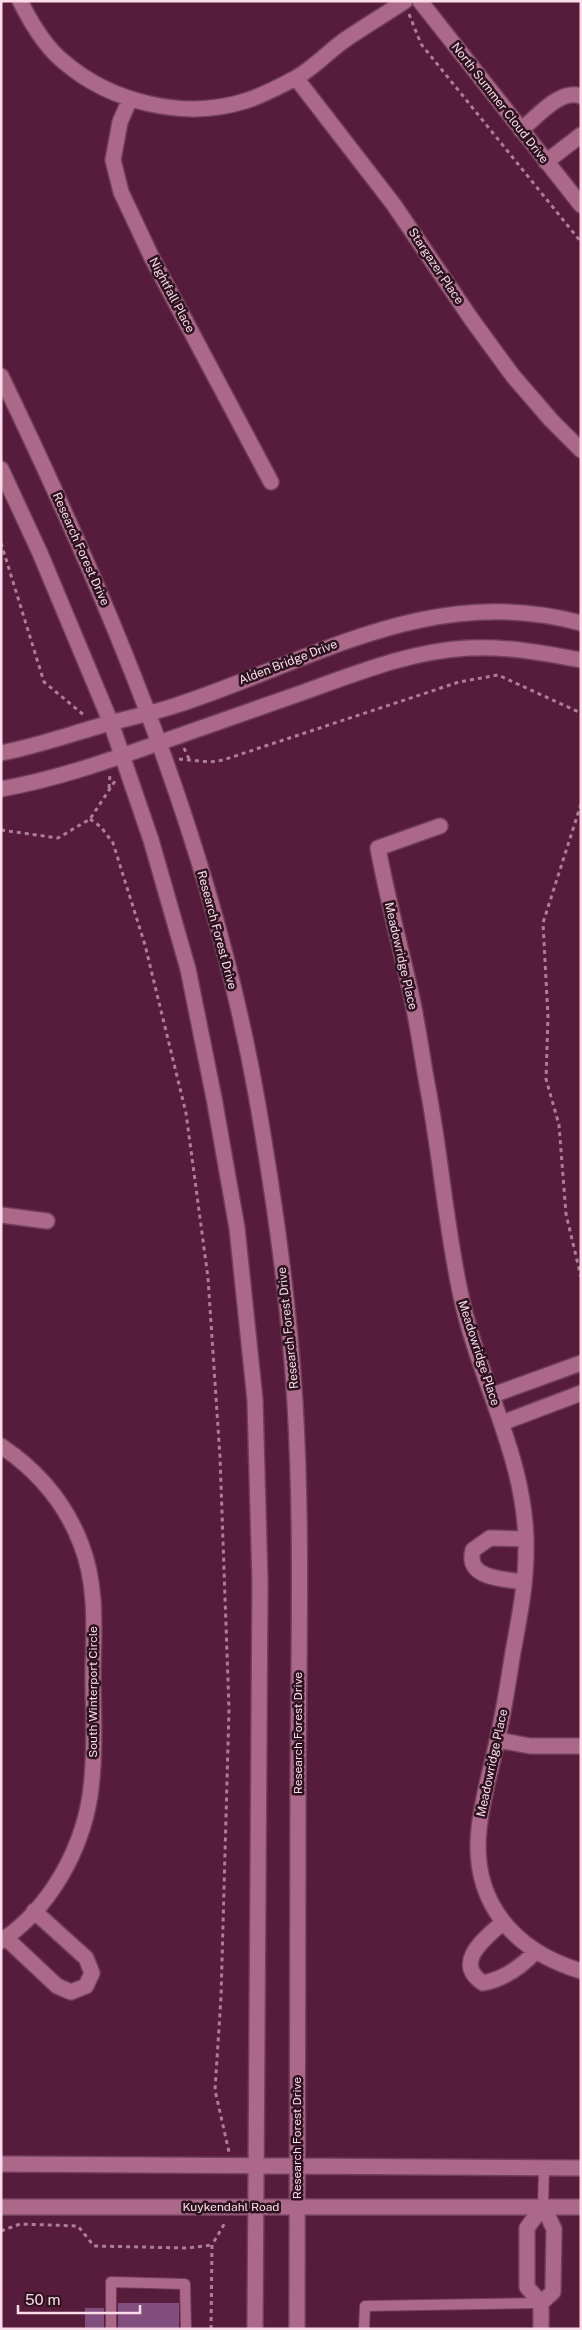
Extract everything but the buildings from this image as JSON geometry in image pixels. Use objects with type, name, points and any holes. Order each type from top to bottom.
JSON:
[{"type":"street","points":[[20,1],[44,40],[63,62],[84,77],[130,98],[160,106],[199,109],[245,101],[296,78],[343,42],[403,2]]},
{"type":"street","name":"North Summer Cloud Drive","points":[[420,1],[581,206]]},
{"type":"street","name":"Stargazer Place","points":[[296,78],[394,205],[472,320],[513,376],[551,420],[581,450]]},
{"type":"street","points":[[521,130],[563,97],[571,94],[581,96]]},
{"type":"street","name":"Nightfall Place","points":[[130,98],[120,122],[113,160],[121,192],[152,258],[271,482]]},
{"type":"street","points":[[546,162],[581,135]]},
{"type":"street","name":"Research Forest Drive","points":[[1,376],[77,537],[148,713],[189,831],[226,960],[255,1089],[277,1224],[291,1342],[299,1504],[297,2329]]},
{"type":"street","points":[[1,470],[40,553],[111,723],[151,840],[188,970],[214,1098],[237,1228],[254,1391],[258,1454],[260,1582],[255,2329]]},
{"type":"street","name":"Alden Bridge Drive","points":[[1,753],[176,706],[354,637],[395,624],[464,613],[502,612],[540,614],[581,623]]},
{"type":"street","points":[[1,789],[25,785],[122,756],[370,668],[436,652],[468,648],[502,649],[538,652],[581,660]]},
{"type":"street","name":"Meadowridge Place","points":[[440,826],[378,848],[389,904],[412,997],[461,1299],[512,1455],[524,1506],[526,1539],[524,1582],[498,1740],[482,1808],[478,1852],[489,1900],[502,1920],[535,1952],[581,1971]]},
{"type":"street","points":[[1,1215],[48,1221]]},
{"type":"street","points":[[493,1395],[581,1363]]},
{"type":"street","points":[[502,1423],[581,1393]]},
{"type":"street","name":"South Winterport Circle","points":[[1,1446],[19,1458],[49,1488],[73,1524],[88,1566],[94,1618],[92,1771],[86,1816],[68,1864],[55,1886],[34,1911],[4,1939]]},
{"type":"street","points":[[524,1582],[481,1574],[474,1566],[471,1557],[473,1550],[490,1538],[526,1539]]},
{"type":"street","points":[[498,1740],[530,1746],[581,1746]]},
{"type":"street","points":[[4,1939],[57,1986],[71,1992],[86,1986],[92,1973],[86,1958],[34,1911]]},
{"type":"street","points":[[502,1920],[478,1945],[472,1956],[470,1968],[474,1976],[483,1983],[496,1981],[524,1963],[535,1952]]},
{"type":"street","points":[[1,2164],[581,2168]]},
{"type":"street","points":[[541,2303],[553,2292],[554,2229],[542,2206],[527,2228],[527,2287],[541,2303],[541,2329]]},
{"type":"street","name":"Kuykendahl Road","points":[[1,2207],[581,2207]]},
{"type":"lane","points":[[542,2206],[544,2168]]},
{"type":"lane","points":[[112,2329],[111,2282],[186,2284],[186,2329]]},
{"type":"lane","points":[[364,2329],[365,2306],[541,2303]]},
{"type":"path","points":[[403,2],[421,44],[581,242]]},
{"type":"path","points":[[1,543],[44,682],[83,712],[92,728]]},
{"type":"path","points":[[164,761],[182,758],[210,762],[223,760],[459,682],[498,675],[581,713]]},
{"type":"path","points":[[106,761],[110,773],[109,788]]},
{"type":"path","points":[[1,830],[58,838],[90,819],[109,788],[118,777],[127,773]]},
{"type":"path","points":[[581,804],[543,923],[548,1017],[546,1079],[559,1125],[566,1214],[581,1277]]},
{"type":"path","points":[[90,819],[101,827],[113,843],[145,945],[186,1113],[208,1278],[220,1457],[229,1709],[221,1997],[215,2090],[232,2165]]},
{"type":"path","points":[[211,2329],[212,2245],[235,2207]]},
{"type":"path","points":[[1,2231],[20,2224],[78,2226],[94,2246],[187,2248],[212,2245]]}]
